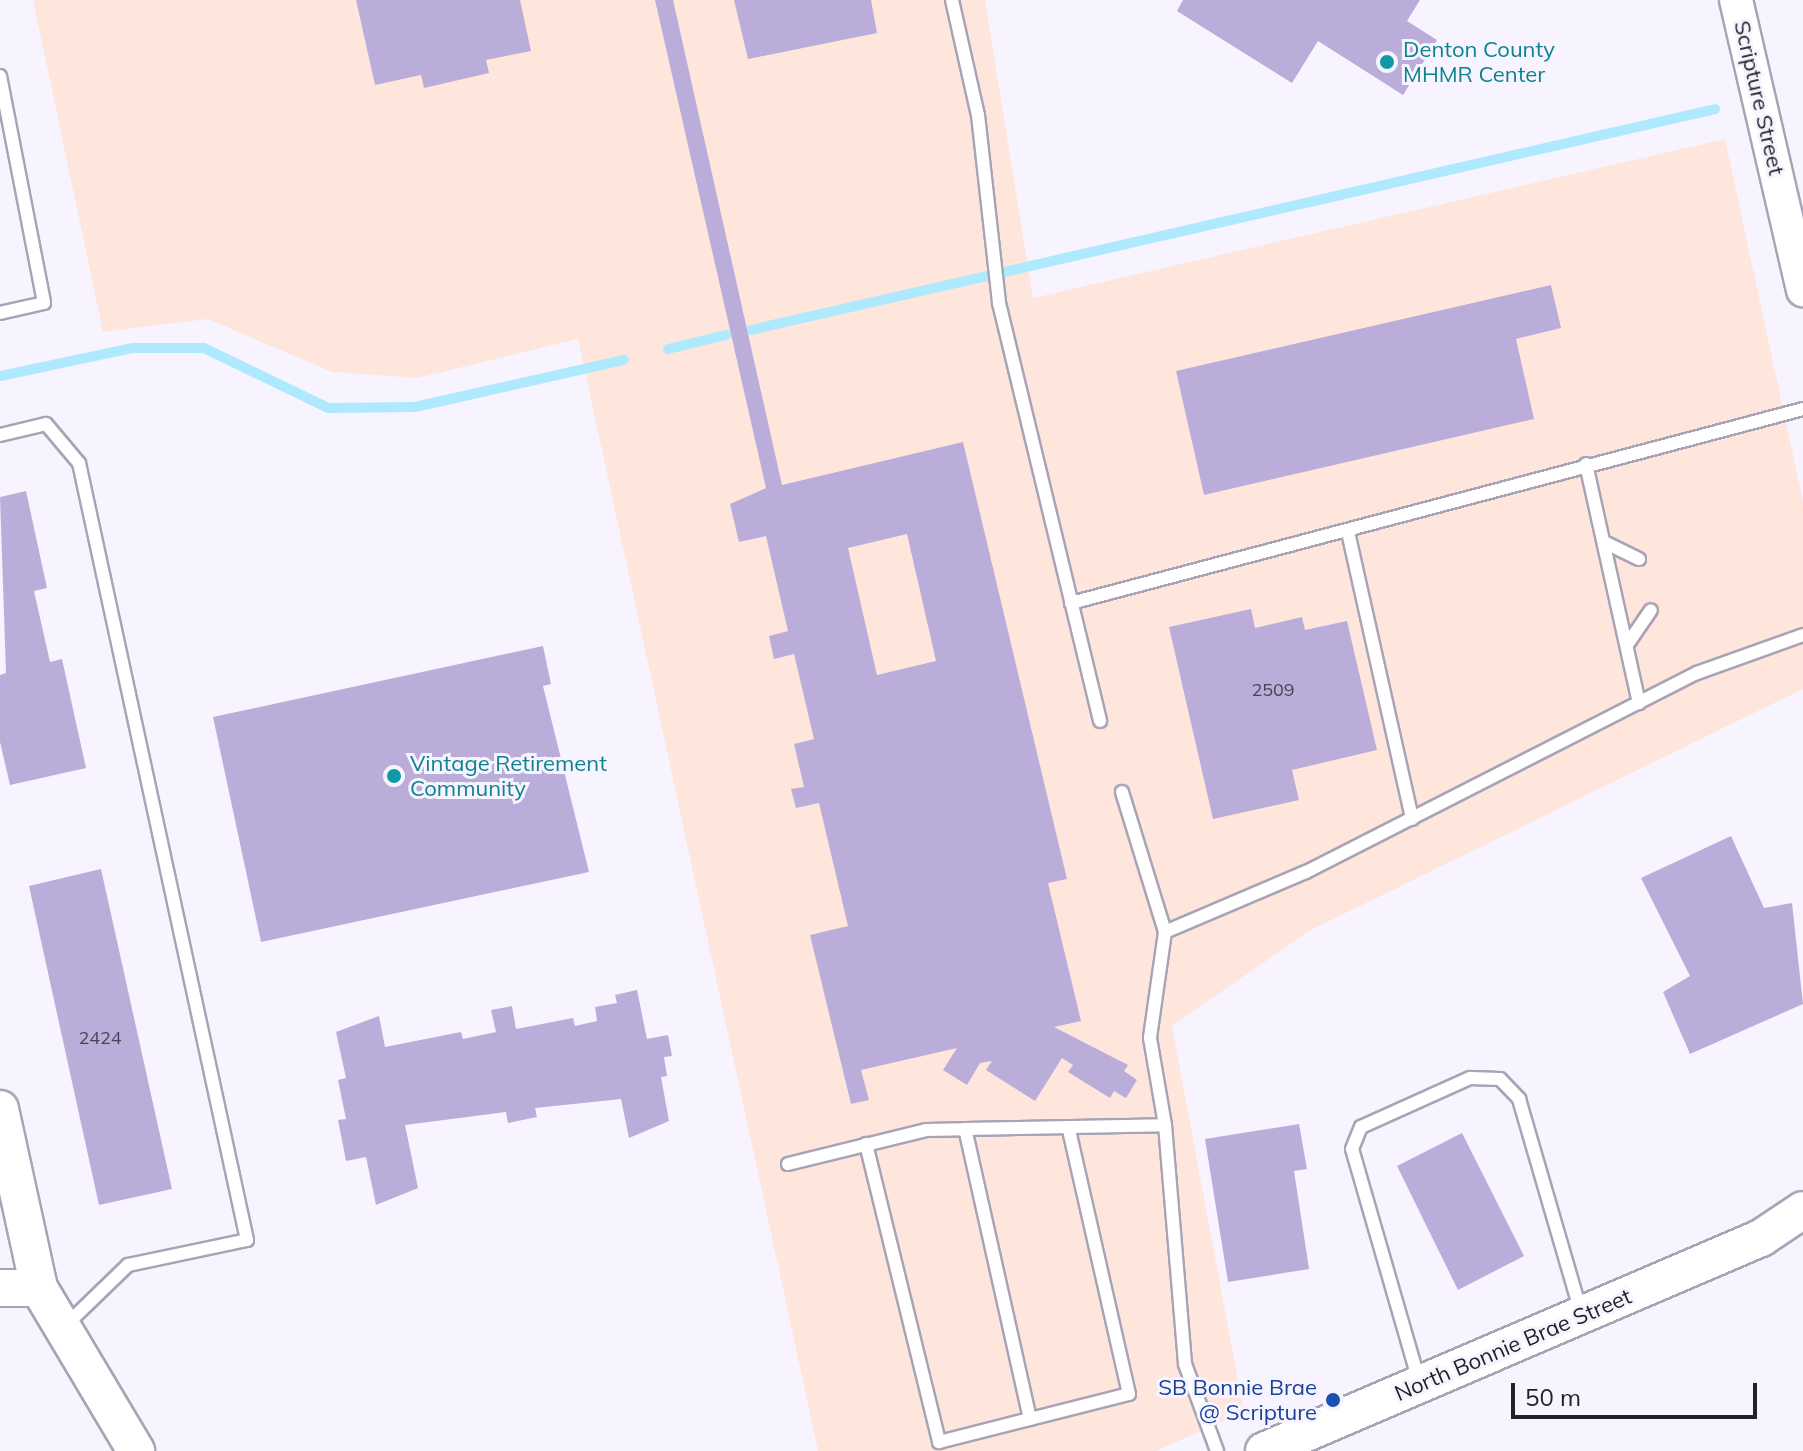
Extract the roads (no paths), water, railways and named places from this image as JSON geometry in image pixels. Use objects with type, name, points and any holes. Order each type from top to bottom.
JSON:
[{"type":"main road","points":[[0,1109],[39,1288],[60,1331],[136,1451]]},
{"type":"main road","name":"North Bonnie Brae Street","points":[[1264,1451],[1761,1238],[1803,1210]]},
{"type":"main road","name":"North Bonnie Brae Street","points":[[1761,1238],[1803,1233]]},
{"type":"main road","points":[[0,1288],[39,1288]]},
{"type":"street","name":"Scripture Street","points":[[1736,0],[1803,290]]},
{"type":"lane","points":[[952,0],[978,115],[989,239],[999,303],[1100,721]]},
{"type":"lane","points":[[0,76],[44,303],[0,313]]},
{"type":"lane","points":[[1071,603],[1348,532],[1586,464],[1803,409]]},
{"type":"lane","points":[[0,435],[46,424],[79,463],[247,1240],[128,1265],[60,1331]]},
{"type":"lane","points":[[1586,464],[1639,703]]},
{"type":"lane","points":[[1348,532],[1412,819]]},
{"type":"lane","points":[[1604,542],[1639,559]]},
{"type":"lane","points":[[1627,645],[1651,610]]},
{"type":"lane","points":[[1165,932],[1412,819],[1639,703],[1803,635]]},
{"type":"lane","points":[[1122,792],[1165,932],[1150,1038],[1165,1125],[1185,1364],[1217,1451]]},
{"type":"lane","points":[[1420,1385],[1352,1149],[1361,1127],[1470,1078],[1500,1079],[1519,1099],[1582,1316]]},
{"type":"lane","points":[[788,1164],[926,1130],[1069,1130],[1165,1125]]},
{"type":"lane","points":[[965,1129],[1030,1419]]},
{"type":"lane","points":[[866,1144],[939,1442],[1129,1394],[1069,1130]]},
{"type":"waterway","points":[[751,330],[1715,109]]},
{"type":"waterway","points":[[668,349],[726,335]]},
{"type":"waterway","points":[[0,376],[133,348],[204,348],[328,408],[415,407],[624,360]]},
{"type":"place","name":"Denton County MHMR Center","points":[[1387,62]]},
{"type":"place","name":"Vintage Retirement Community","points":[[394,776]]},
{"type":"place","name":"SB Bonnie Brae @ Scripture","points":[[1333,1400]]}]
